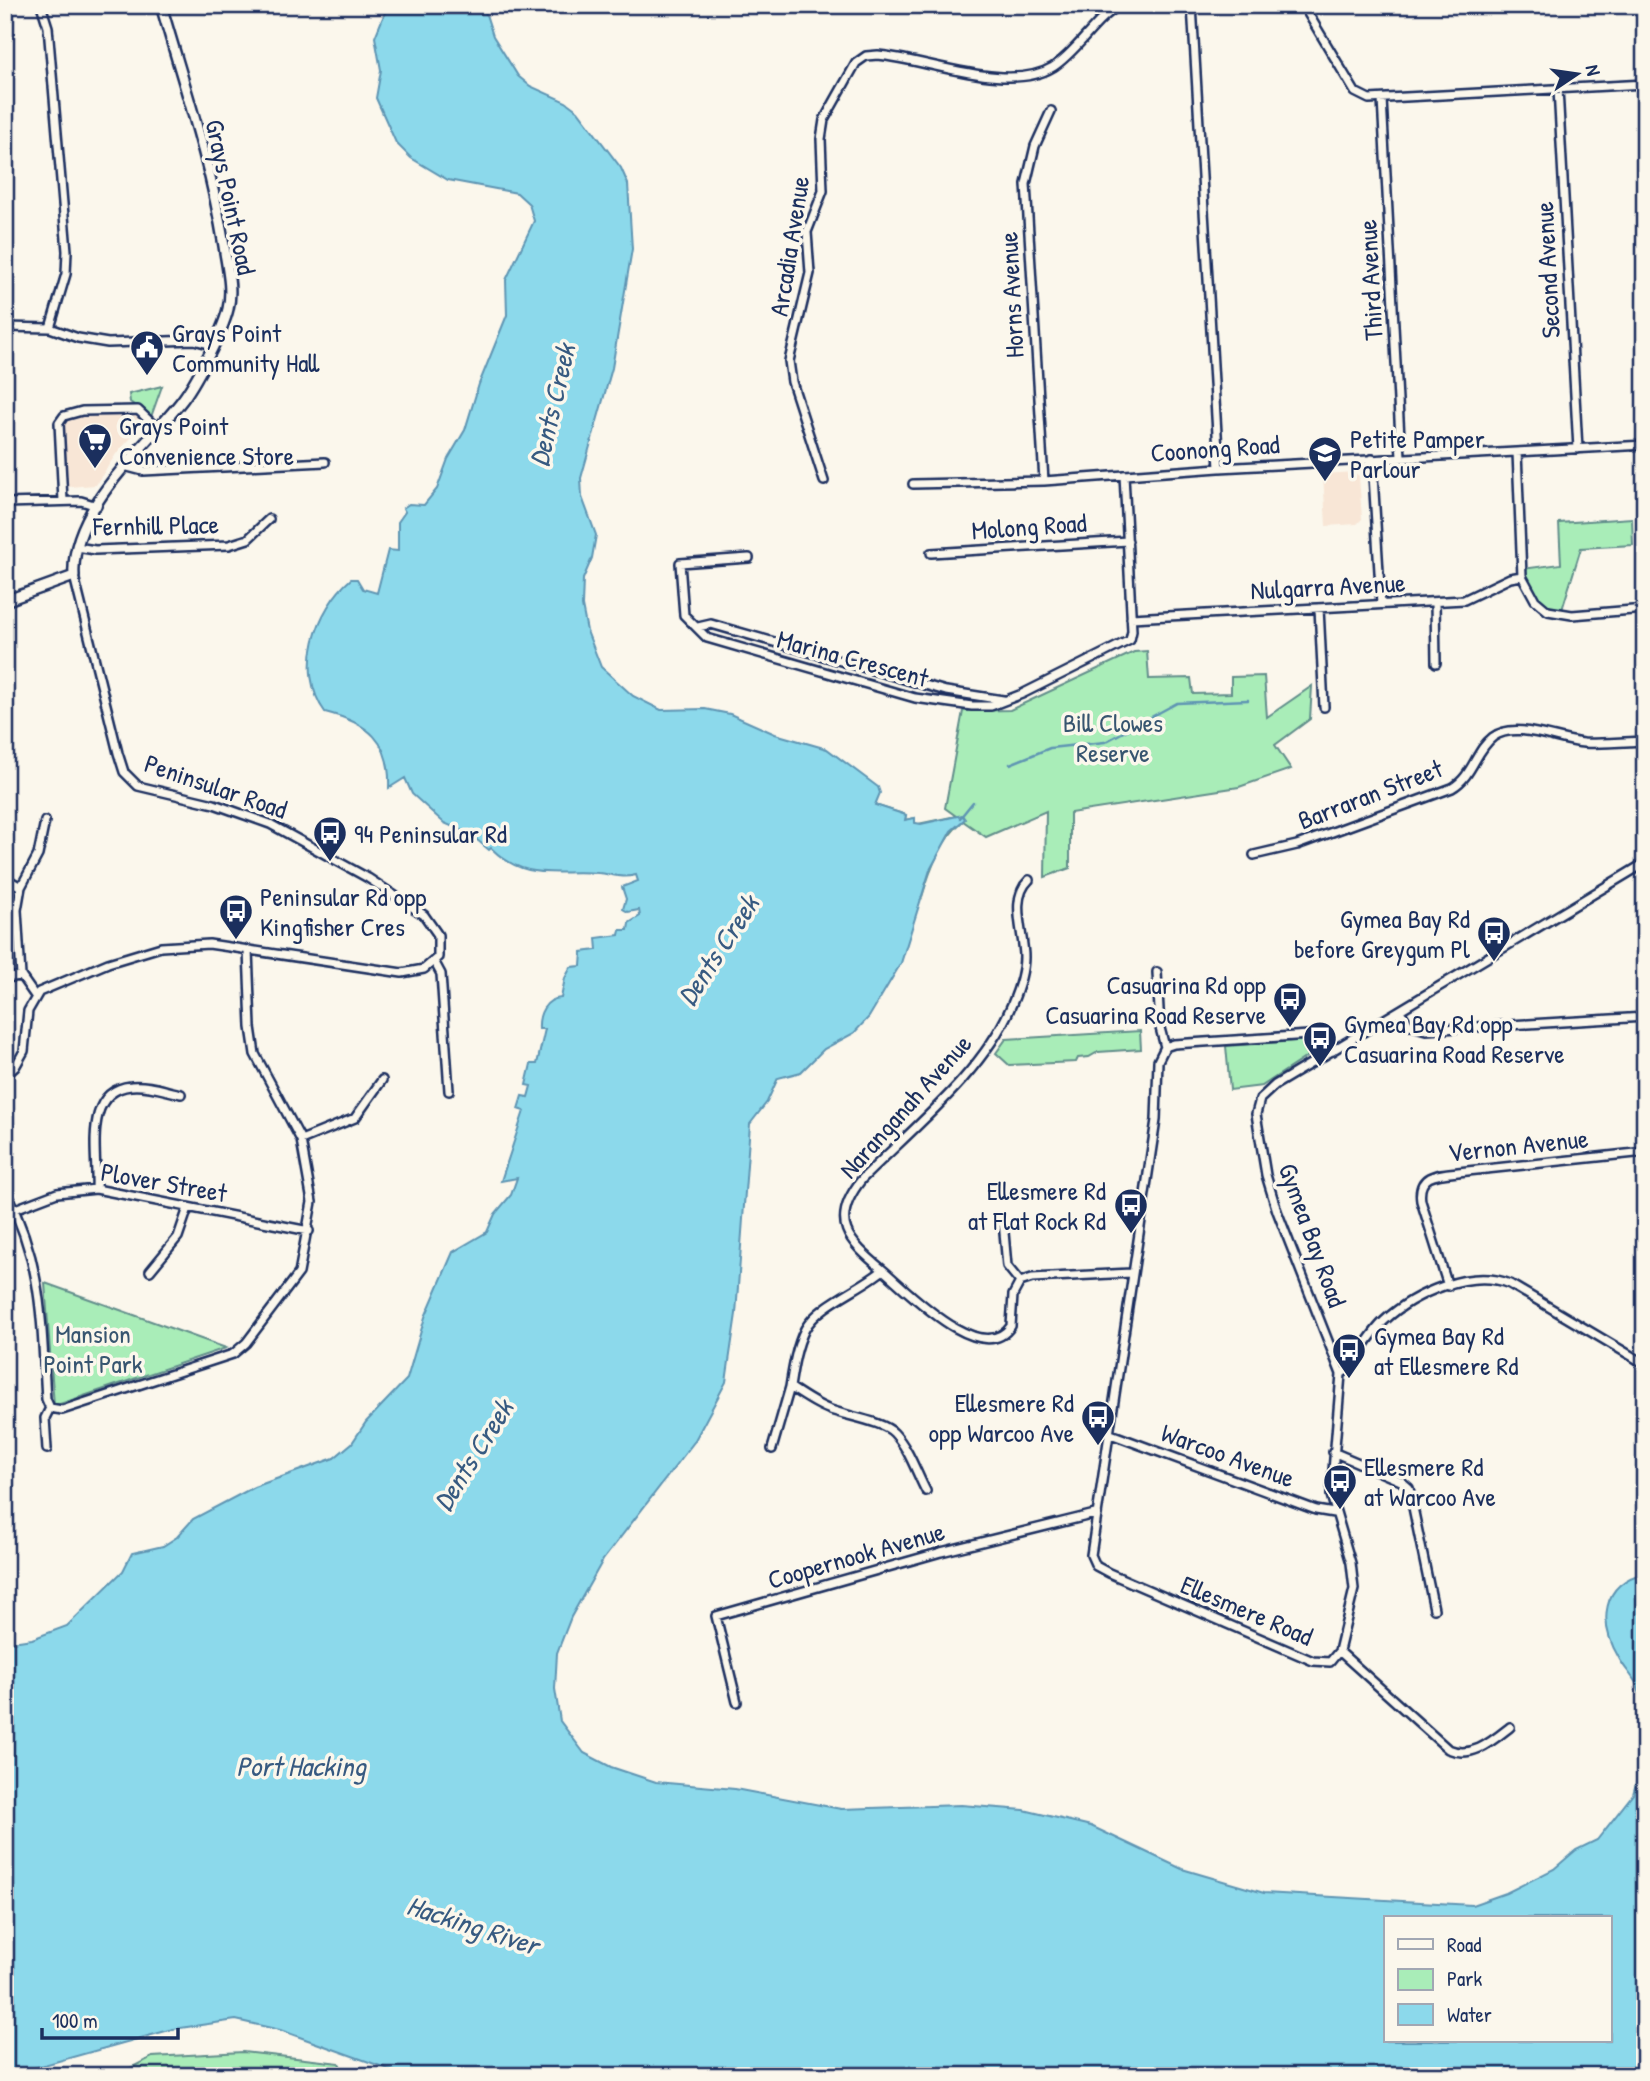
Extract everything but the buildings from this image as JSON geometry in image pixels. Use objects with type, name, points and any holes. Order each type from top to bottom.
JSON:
[{"type":"street","points":[[41,5],[48,27],[67,251],[66,274],[50,328]]},
{"type":"street","name":"Grays Point Road","points":[[74,576],[77,547],[97,506],[124,466],[187,393],[229,308],[229,277],[210,174],[161,5]]},
{"type":"street","name":"Arcadia Avenue","points":[[824,481],[792,382],[789,360],[810,273],[807,232],[823,191],[822,128],[856,63],[866,56],[878,55],[991,76],[1036,73],[1059,62],[1120,5]]},
{"type":"street","points":[[1192,5],[1219,468]]},
{"type":"street","points":[[1303,5],[1355,92],[1369,99],[1645,84]]},
{"type":"street","name":"Second Avenue","points":[[1558,89],[1578,449]]},
{"type":"street","name":"Third Avenue","points":[[1382,99],[1401,457]]},
{"type":"street","name":"Horns Avenue","points":[[1044,481],[1026,184],[1035,146],[1051,111]]},
{"type":"street","points":[[5,327],[50,328],[78,338],[108,343],[194,340],[212,345]]},
{"type":"street","points":[[63,501],[59,423],[64,416],[79,412],[138,410],[157,428]]},
{"type":"street","name":"Coonong Road","points":[[913,484],[1044,481],[1401,457],[1645,445]]},
{"type":"street","points":[[1517,452],[1522,576],[1535,600],[1548,611],[1572,615],[1645,609]]},
{"type":"street","points":[[1373,459],[1381,604]]},
{"type":"street","points":[[124,466],[143,471],[325,462]]},
{"type":"street","name":"Marina Crescent","points":[[1003,700],[946,691],[711,624],[698,627],[707,638],[915,698],[991,706],[1127,644],[1131,636],[1131,618],[1124,475]]},
{"type":"street","points":[[5,503],[81,501],[97,506]]},
{"type":"street","name":"Fernhill Place","points":[[77,547],[95,550],[229,545],[248,539],[269,519]]},
{"type":"street","name":"Molong Road","points":[[931,553],[1128,541]]},
{"type":"street","points":[[698,627],[690,623],[683,611],[680,563],[749,558]]},
{"type":"street","points":[[5,600],[74,576]]},
{"type":"street","name":"Peninsular Road","points":[[74,576],[118,753],[127,778],[144,789],[214,804],[255,818],[304,841],[368,878],[430,921],[440,944],[435,961],[441,974],[449,1091]]},
{"type":"street","name":"Nulgarra Avenue","points":[[1131,618],[1468,600],[1510,578],[1522,576]]},
{"type":"street","points":[[1434,602],[1436,663]]},
{"type":"street","points":[[1318,608],[1324,707]]},
{"type":"street","name":"Barraran Street","points":[[1254,855],[1297,845],[1452,788],[1465,778],[1491,738],[1504,732],[1519,731],[1593,743],[1645,741]]},
{"type":"street","points":[[35,996],[20,976],[17,910],[21,887],[38,855],[46,821]]},
{"type":"street","name":"Gymea Bay Road","points":[[1341,1374],[1270,1194],[1256,1114],[1260,1099],[1333,1051],[1645,863]]},
{"type":"street","points":[[5,878],[21,887]]},
{"type":"street","name":"Naranganah Avenue","points":[[1020,1282],[1013,1295],[1011,1326],[1003,1335],[985,1338],[960,1332],[945,1323],[849,1240],[845,1215],[847,1203],[862,1180],[982,1056],[1005,1020],[1020,985],[1024,958],[1018,900],[1022,886],[1029,880]]},
{"type":"street","points":[[5,1076],[15,1068],[24,1051],[26,1019],[35,996],[49,986],[161,947],[201,944],[402,973],[418,972],[435,961]]},
{"type":"street","points":[[50,1408],[62,1410],[237,1351],[299,1273],[309,1231],[312,1202],[300,1140],[255,1054],[251,1027],[248,950]]},
{"type":"street","name":"Ellesmere Road","points":[[1157,972],[1160,1028],[1165,1047],[1158,1061],[1156,1120],[1095,1514],[1091,1555],[1100,1569],[1313,1661],[1330,1662],[1339,1651],[1354,1589],[1351,1563],[1334,1513],[1331,1495],[1341,1374]]},
{"type":"street","points":[[5,978],[20,976]]},
{"type":"street","points":[[1400,1011],[1414,1028],[1426,1030],[1645,1017]]},
{"type":"street","points":[[1165,1047],[1174,1044],[1309,1035],[1321,1038],[1333,1051]]},
{"type":"street","points":[[300,1140],[355,1118],[382,1080]]},
{"type":"street","points":[[96,1189],[96,1122],[105,1100],[121,1088],[132,1086],[181,1094]]},
{"type":"street","name":"Vernon Avenue","points":[[1448,1286],[1419,1189],[1423,1181],[1430,1176],[1645,1152]]},
{"type":"street","name":"Plover Street","points":[[15,1209],[57,1193],[96,1189],[309,1231]]},
{"type":"street","points":[[5,1190],[15,1209],[36,1272],[46,1399],[50,1408]]},
{"type":"street","points":[[150,1271],[180,1234],[188,1208]]},
{"type":"street","points":[[1003,1221],[1007,1266],[1020,1282],[1032,1278],[1131,1273]]},
{"type":"street","points":[[772,1449],[806,1328],[826,1307],[864,1287],[883,1270]]},
{"type":"street","points":[[1341,1374],[1349,1369],[1382,1322],[1398,1310],[1448,1286],[1488,1277],[1510,1284],[1645,1364]]},
{"type":"street","points":[[790,1387],[825,1408],[861,1421],[884,1425],[894,1433],[912,1460],[926,1491]]},
{"type":"street","points":[[47,1449],[45,1418],[50,1408]]},
{"type":"street","name":"Warcoo Avenue","points":[[1108,1433],[1316,1510],[1334,1513]]},
{"type":"street","points":[[1333,1452],[1401,1480],[1409,1488],[1433,1609]]},
{"type":"street","name":"Coopernook Avenue","points":[[737,1702],[716,1616],[941,1552],[1095,1514]]},
{"type":"street","points":[[1339,1651],[1448,1749],[1457,1752],[1473,1751],[1510,1727]]},
{"type":"shaded area","points":[[136,412],[147,421],[116,454],[96,485],[68,487],[61,422],[69,414]]},
{"type":"shaded area","points":[[1354,472],[1359,476],[1362,519],[1357,524],[1326,526],[1323,474]]},
{"type":"green space","points":[[162,386],[151,417],[130,402],[129,394]]},
{"type":"green space","points":[[1632,518],[1633,545],[1581,548],[1561,613],[1546,608],[1535,598],[1522,569],[1561,564],[1559,523]]},
{"type":"green space","name":"Bill Clowes Reserve","points":[[1147,651],[1149,679],[1191,678],[1193,694],[1231,693],[1231,677],[1264,676],[1267,717],[1312,686],[1310,719],[1275,745],[1291,769],[1239,787],[1070,813],[1070,868],[1045,877],[1046,811],[986,837],[963,821],[942,846],[922,897],[875,805],[906,815],[905,820],[915,818],[915,823],[918,824],[956,816],[945,808],[963,711],[1010,710],[1134,652]]},
{"type":"green space","points":[[1140,1031],[1141,1049],[1098,1052],[1089,1057],[1078,1058],[1076,1062],[1009,1065],[996,1053],[1006,1039]]},
{"type":"green space","points":[[1310,1040],[1315,1045],[1311,1054],[1262,1086],[1230,1090],[1226,1046]]},
{"type":"green space","name":"Mansion Point Park","points":[[45,1283],[226,1348],[54,1406]]},
{"type":"green space","points":[[243,2052],[339,2063],[345,2076],[115,2076],[152,2057]]},
{"type":"water","name":"Port Hacking","points":[[388,5],[483,5],[493,36],[518,76],[530,86],[566,102],[578,111],[621,168],[628,184],[632,249],[612,368],[581,478],[582,497],[596,535],[592,558],[583,579],[582,606],[587,631],[601,667],[633,696],[661,710],[705,709],[730,714],[775,734],[827,749],[878,787],[880,793],[875,805],[906,815],[905,820],[915,818],[915,823],[921,824],[962,815],[965,819],[951,831],[930,870],[901,963],[869,1017],[854,1033],[824,1049],[801,1072],[778,1078],[767,1102],[750,1124],[736,1314],[726,1382],[694,1442],[603,1560],[571,1617],[557,1653],[555,1689],[560,1721],[584,1753],[611,1767],[656,1782],[735,1789],[841,1809],[961,1805],[1024,1810],[1091,1826],[1182,1869],[1264,1893],[1472,1905],[1506,1893],[1554,1869],[1576,1850],[1597,1840],[1633,1794],[1645,1753],[1645,2076],[408,2076],[280,2030],[236,2020],[173,2029],[5,2076],[5,1643],[32,1639],[67,1626],[123,1571],[132,1553],[163,1546],[177,1537],[193,1519],[254,1487],[334,1458],[352,1443],[366,1422],[407,1379],[425,1317],[453,1252],[487,1232],[495,1214],[511,1195],[517,1178],[501,1181],[524,1111],[518,1109],[522,1096],[528,1097],[531,1086],[526,1085],[531,1064],[537,1064],[545,1029],[539,1029],[544,1008],[551,1001],[561,998],[565,978],[571,967],[581,966],[582,952],[597,950],[596,938],[619,935],[620,930],[628,930],[629,923],[640,916],[639,910],[628,912],[623,909],[626,899],[622,887],[638,881],[636,875],[543,872],[517,866],[491,848],[489,850],[470,834],[444,823],[412,794],[405,778],[389,788],[386,757],[374,736],[353,722],[325,712],[316,696],[311,678],[311,660],[319,623],[328,607],[351,579],[357,579],[363,589],[377,593],[388,550],[398,551],[398,522],[405,512],[403,508],[409,504],[424,505],[437,489],[448,459],[465,430],[479,384],[507,315],[506,280],[534,221],[529,204],[517,193],[448,180],[411,158],[396,143],[376,98],[381,70],[375,37]]},
{"type":"water","points":[[1645,1573],[1645,1733],[1639,1691],[1612,1645],[1606,1618],[1612,1595],[1619,1586],[1630,1578]]},
{"type":"waterway","points":[[1010,764],[1050,748],[1105,742],[1177,703],[1248,700]]},
{"type":"waterway","points":[[960,818],[973,802]]},
{"type":"place","name":"Grays Point Community Hall","points":[[147,377]]},
{"type":"place","name":"Grays Point Convenience Store","points":[[95,470]]},
{"type":"place","name":"Petite Pamper Parlour","points":[[1325,483]]},
{"type":"place","name":"94 Peninsular Rd","points":[[330,863]]},
{"type":"place","name":"Peninsular Rd opp Kingfisher Cres","points":[[236,941]]},
{"type":"place","name":"Gymea Bay Rd before Greygum Pl","points":[[1494,963]]},
{"type":"place","name":"Casuarina Rd opp Casuarina Road Reserve","points":[[1290,1029]]},
{"type":"place","name":"Gymea Bay Rd opp Casuarina Road Reserve","points":[[1320,1068]]},
{"type":"place","name":"Ellesmere Rd at Flat Rock Rd","points":[[1131,1235]]},
{"type":"place","name":"Gymea Bay Rd at Ellesmere Rd","points":[[1349,1380]]},
{"type":"place","name":"Ellesmere Rd opp Warcoo Ave","points":[[1098,1447]]},
{"type":"place","name":"Ellesmere Rd at Warcoo Ave","points":[[1340,1511]]},
{"type":"water label","name":"Dents Creek","points":[[552,405]]},
{"type":"water label","name":"Dents Creek","points":[[718,950]]},
{"type":"water label","name":"Dents Creek","points":[[473,1455]]},
{"type":"water label","name":"Hacking River","points":[[473,1925]]}]
